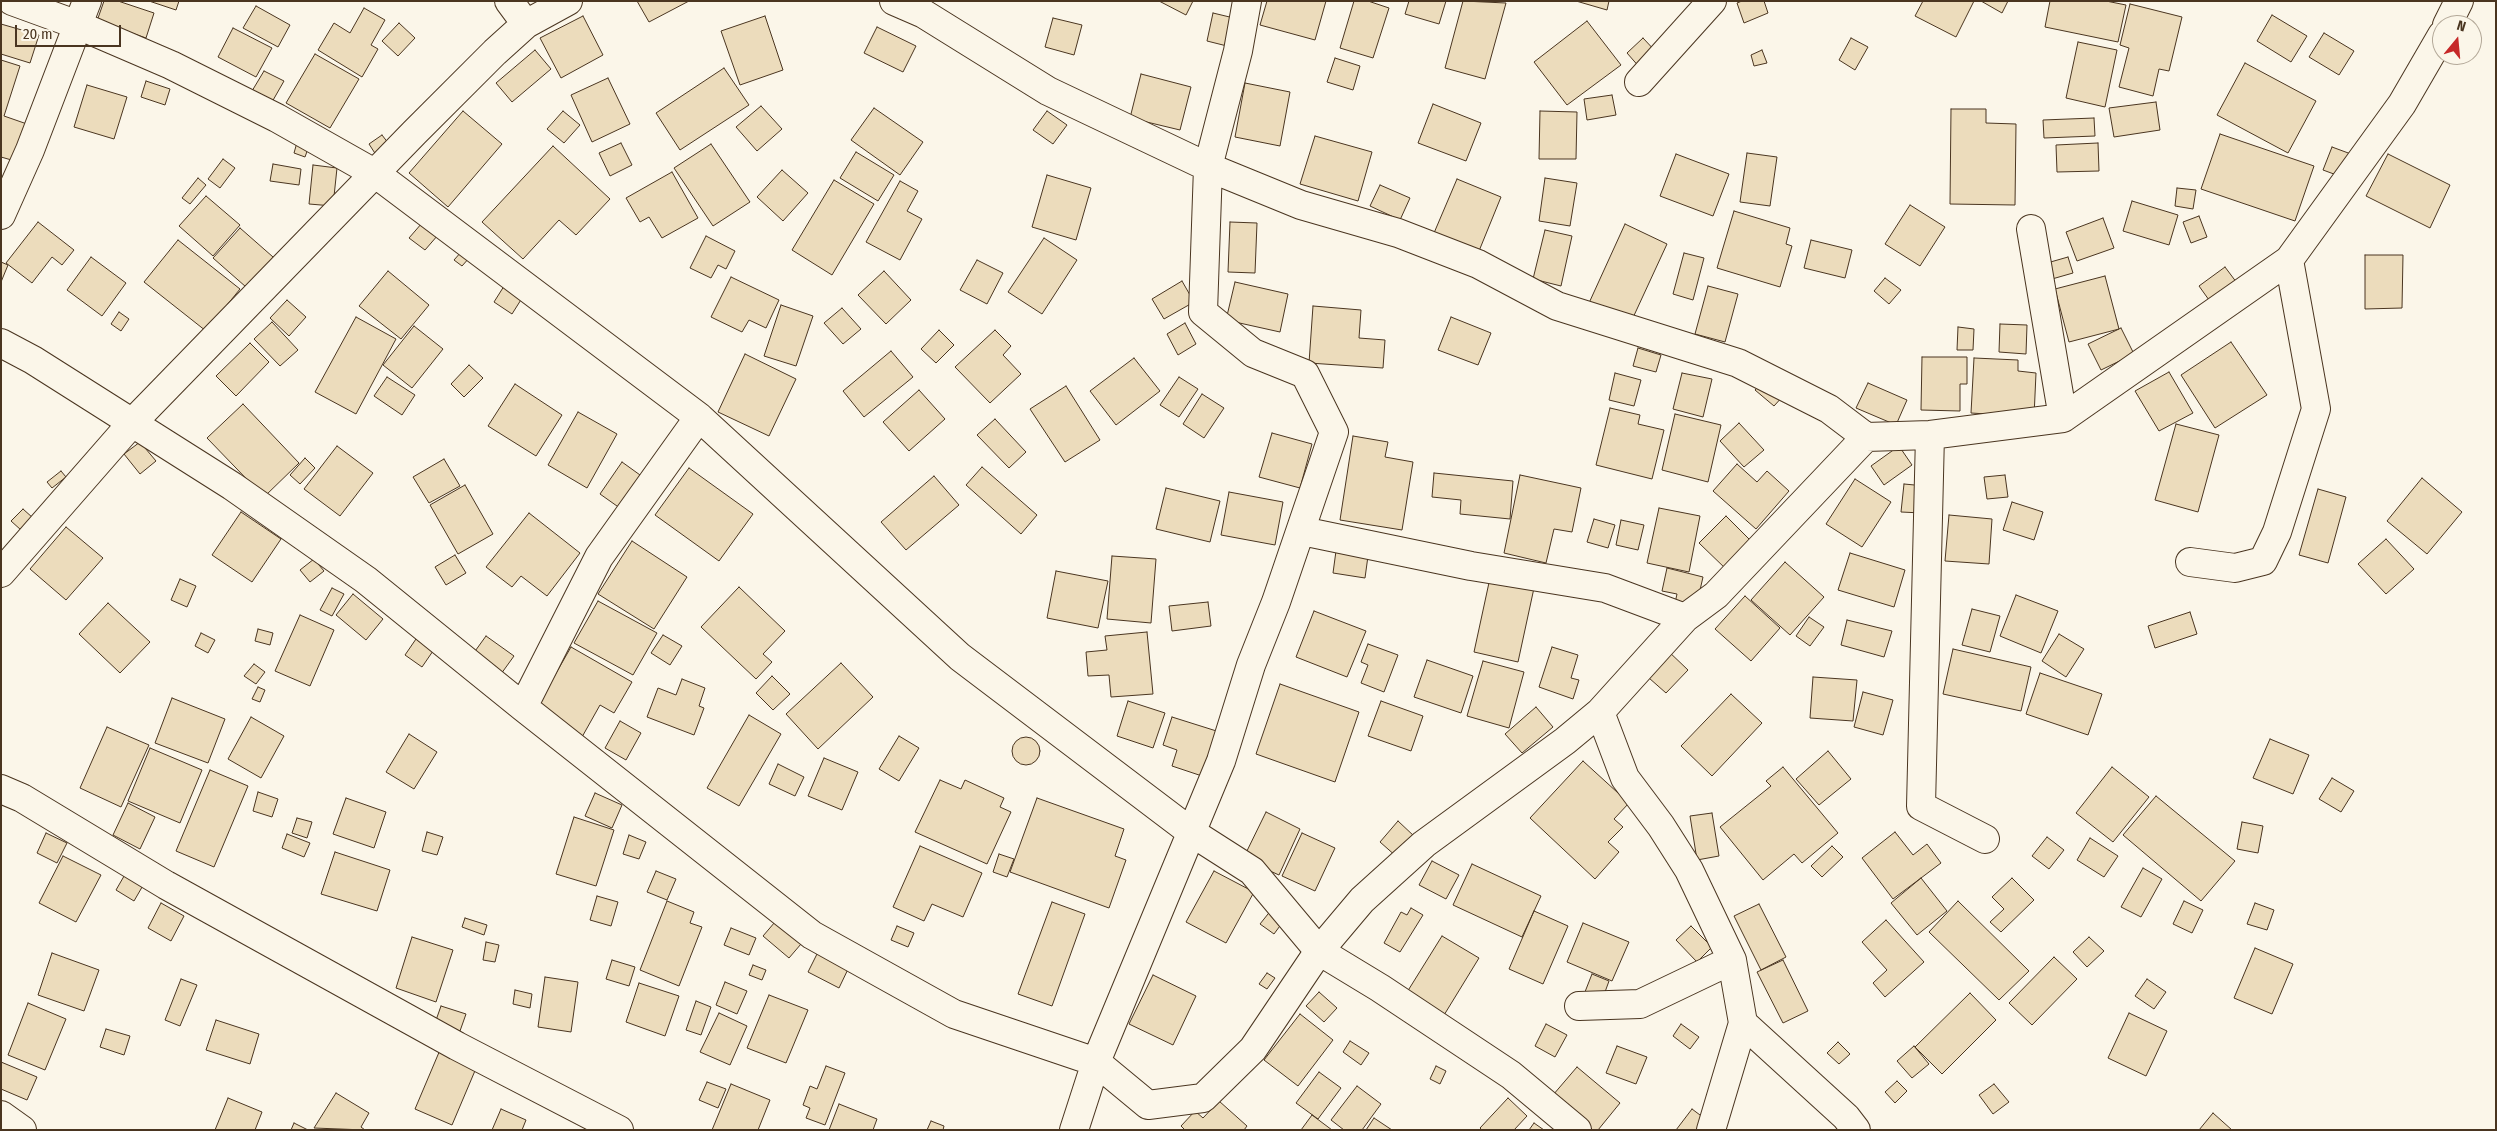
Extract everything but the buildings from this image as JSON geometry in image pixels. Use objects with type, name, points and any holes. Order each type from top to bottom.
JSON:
[{"type":"street","points":[[12,1],[82,13],[180,70],[277,118],[376,174],[699,417],[960,657],[1191,832],[1252,871],[1319,952],[1380,988],[1511,1075],[1577,1130]]},
{"type":"street","points":[[509,1],[526,24]]},
{"type":"street","points":[[1,573],[132,423],[494,52],[526,24],[568,1]]},
{"type":"street","points":[[894,1],[924,14],[1048,91],[1208,167],[1301,205],[1398,233],[1478,264],[1557,306],[1738,363],[1829,409],[1866,437],[1930,434],[2063,418],[2289,260],[2402,104],[2432,52]]},
{"type":"street","points":[[1074,1130],[1096,1062],[1221,760],[1251,665],[1302,531],[1334,432],[1305,374],[1253,353],[1204,312],[1208,167],[1238,51],[1247,1]]},
{"type":"street","points":[[1639,82],[1712,1]]},
{"type":"street","points":[[2452,15],[2459,1]]},
{"type":"street","points":[[1,215],[30,150],[82,13]]},
{"type":"street","points":[[2032,229],[2063,418]]},
{"type":"street","points":[[2190,562],[2235,568],[2262,561],[2277,532],[2316,409],[2289,260]]},
{"type":"street","points":[[1,343],[33,360],[232,486],[366,580],[523,708],[812,935],[954,1014],[1096,1062],[1148,1105],[1203,1098],[1253,1049],[1319,952],[1362,900],[1424,844],[1565,741],[1600,712],[1684,618],[1716,596],[1866,437]]},
{"type":"street","points":[[523,708],[599,557],[699,417]]},
{"type":"street","points":[[1930,434],[1921,806],[1985,839]]},
{"type":"street","points":[[1302,531],[1471,566],[1605,588],[1684,618]]},
{"type":"street","points":[[1600,712],[1625,778],[1661,826],[1688,870],[1732,960],[1743,1023],[1710,1130]]},
{"type":"street","points":[[1,789],[22,798],[166,885],[456,1046],[618,1130]]},
{"type":"street","points":[[1579,1006],[1640,1004],[1732,960]]},
{"type":"street","points":[[1743,1023],[1846,1117],[1856,1130]]},
{"type":"street","points":[[1,1115],[22,1130]]}]
